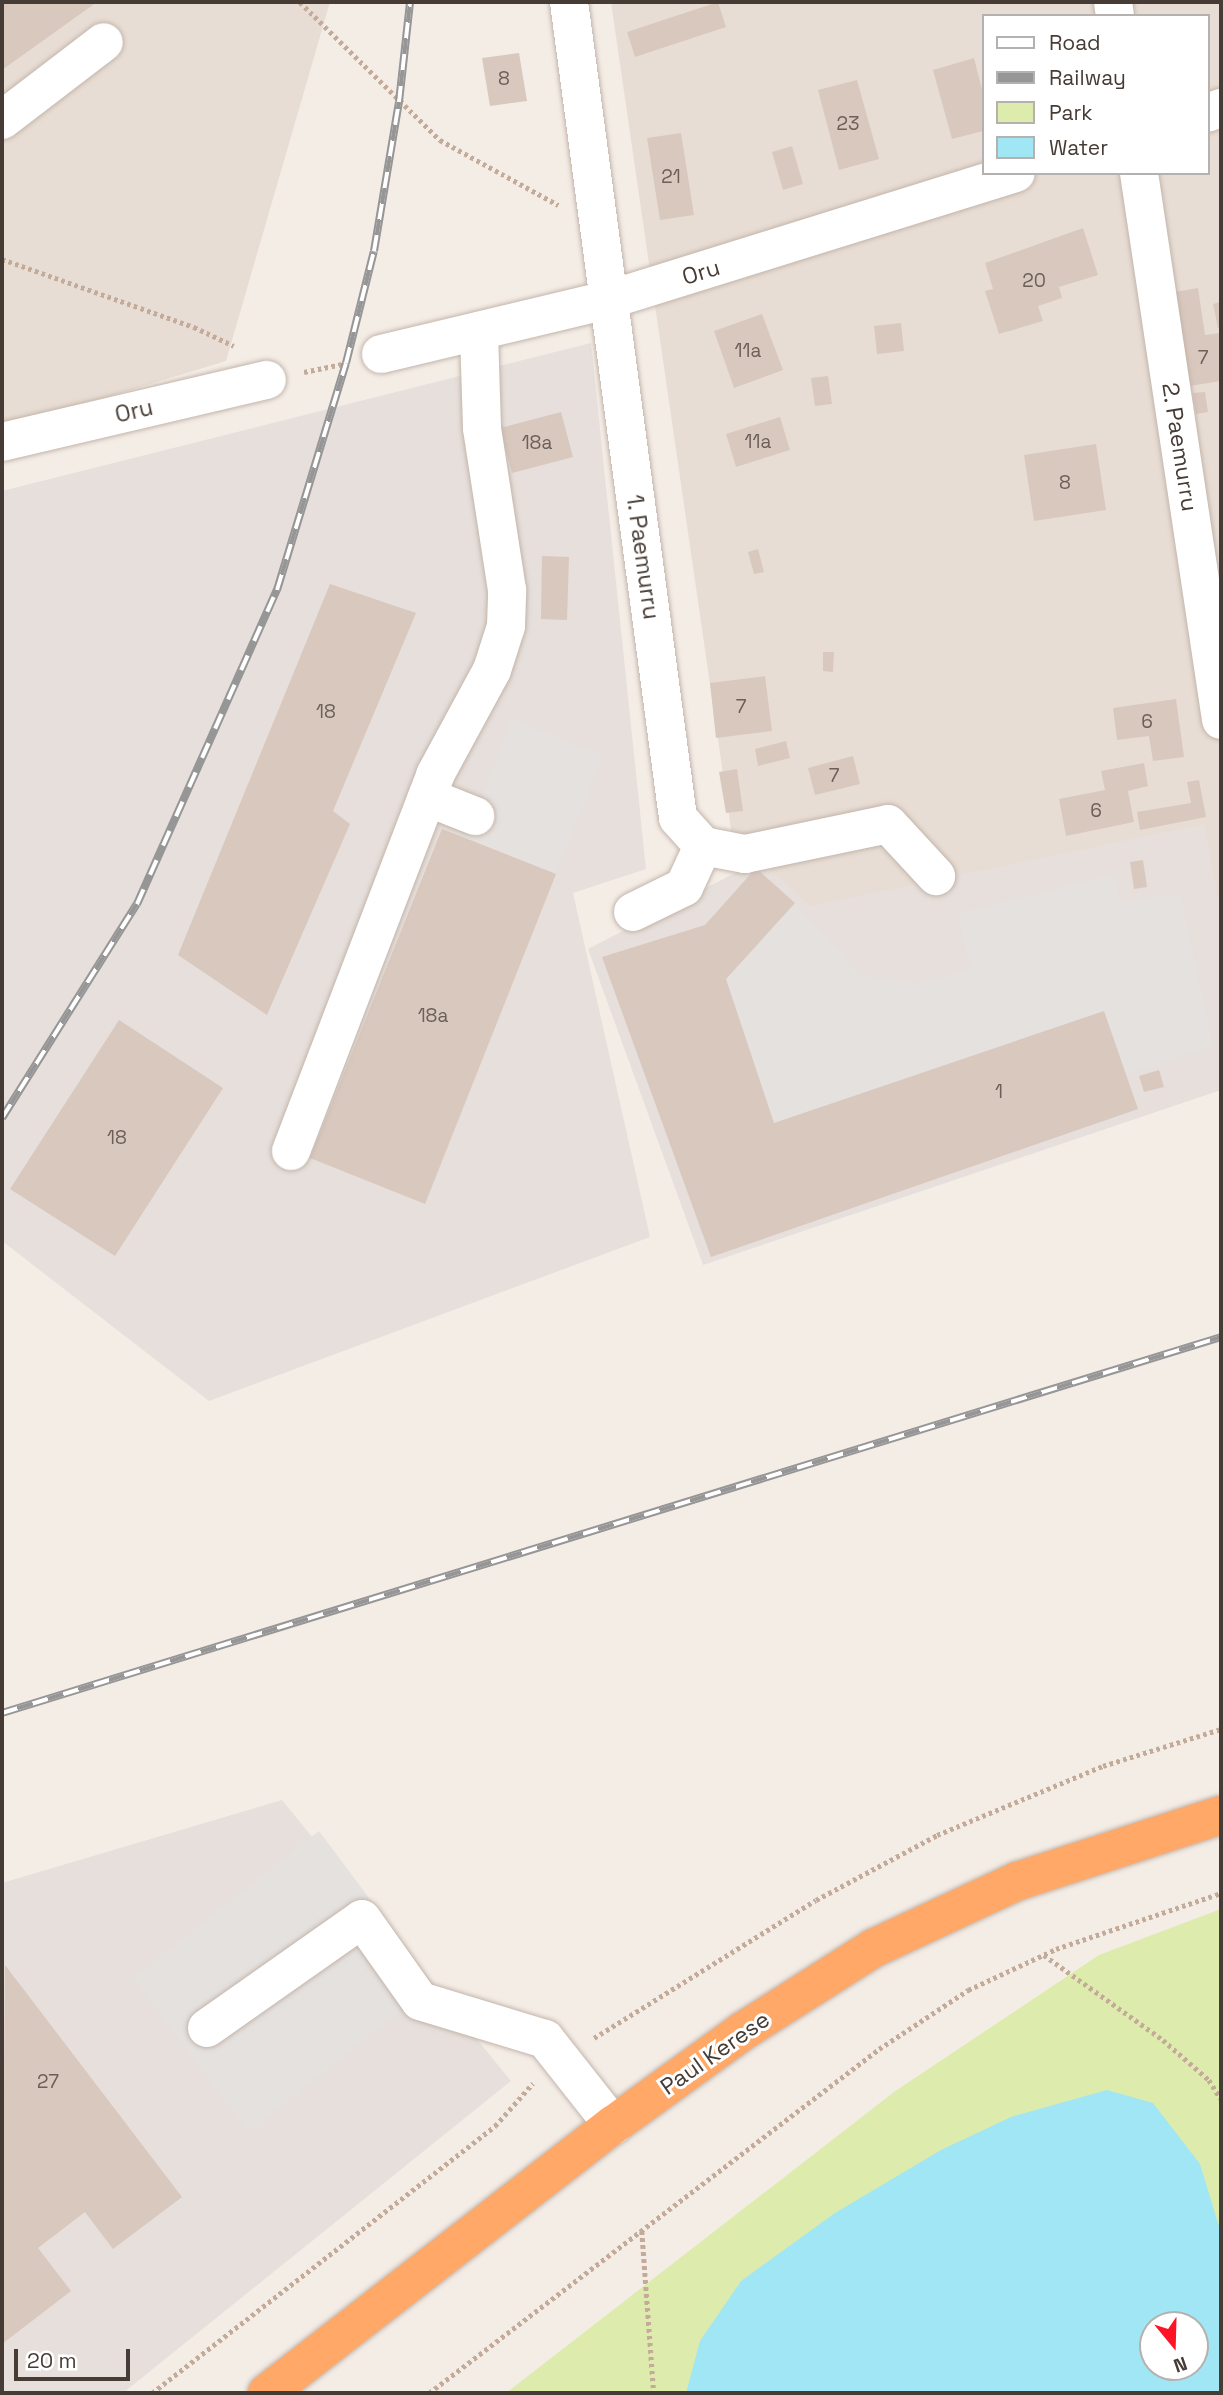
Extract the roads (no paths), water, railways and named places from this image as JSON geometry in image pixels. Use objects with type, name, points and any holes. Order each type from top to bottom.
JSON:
[{"type":"highway","name":"Paul Kerese","points":[[267,2393],[613,2125],[743,2031],[874,1948],[1018,1881],[1221,1815]]},
{"type":"street","name":"1. Paemurru","points":[[569,2],[678,818],[702,846]]},
{"type":"street","points":[[2,120],[104,42]]},
{"type":"street","name":"Oru","points":[[381,354],[608,300],[1010,175]]},
{"type":"street","name":"2. Paemurru","points":[[1139,175],[1221,720]]},
{"type":"street","points":[[291,1151],[427,797],[492,670],[506,626],[507,590],[482,428],[479,331]]},
{"type":"street","name":"Oru","points":[[2,442],[267,380]]},
{"type":"street","points":[[427,797],[475,816]]},
{"type":"street","points":[[633,912],[684,887],[702,846],[745,854],[888,824],[936,876]]},
{"type":"street","points":[[207,2028],[362,1919],[419,2001],[545,2039],[613,2125]]},
{"type":"water","points":[[1107,2090],[1153,2103],[1200,2164],[1221,2233],[1221,2393],[686,2393],[700,2341],[741,2281],[835,2213],[941,2150],[1011,2117]]},
{"type":"railway","points":[[2,1118],[137,904],[277,590],[346,363],[374,251],[399,102],[410,2]]},
{"type":"railway","points":[[2,1713],[1221,1337]]}]
